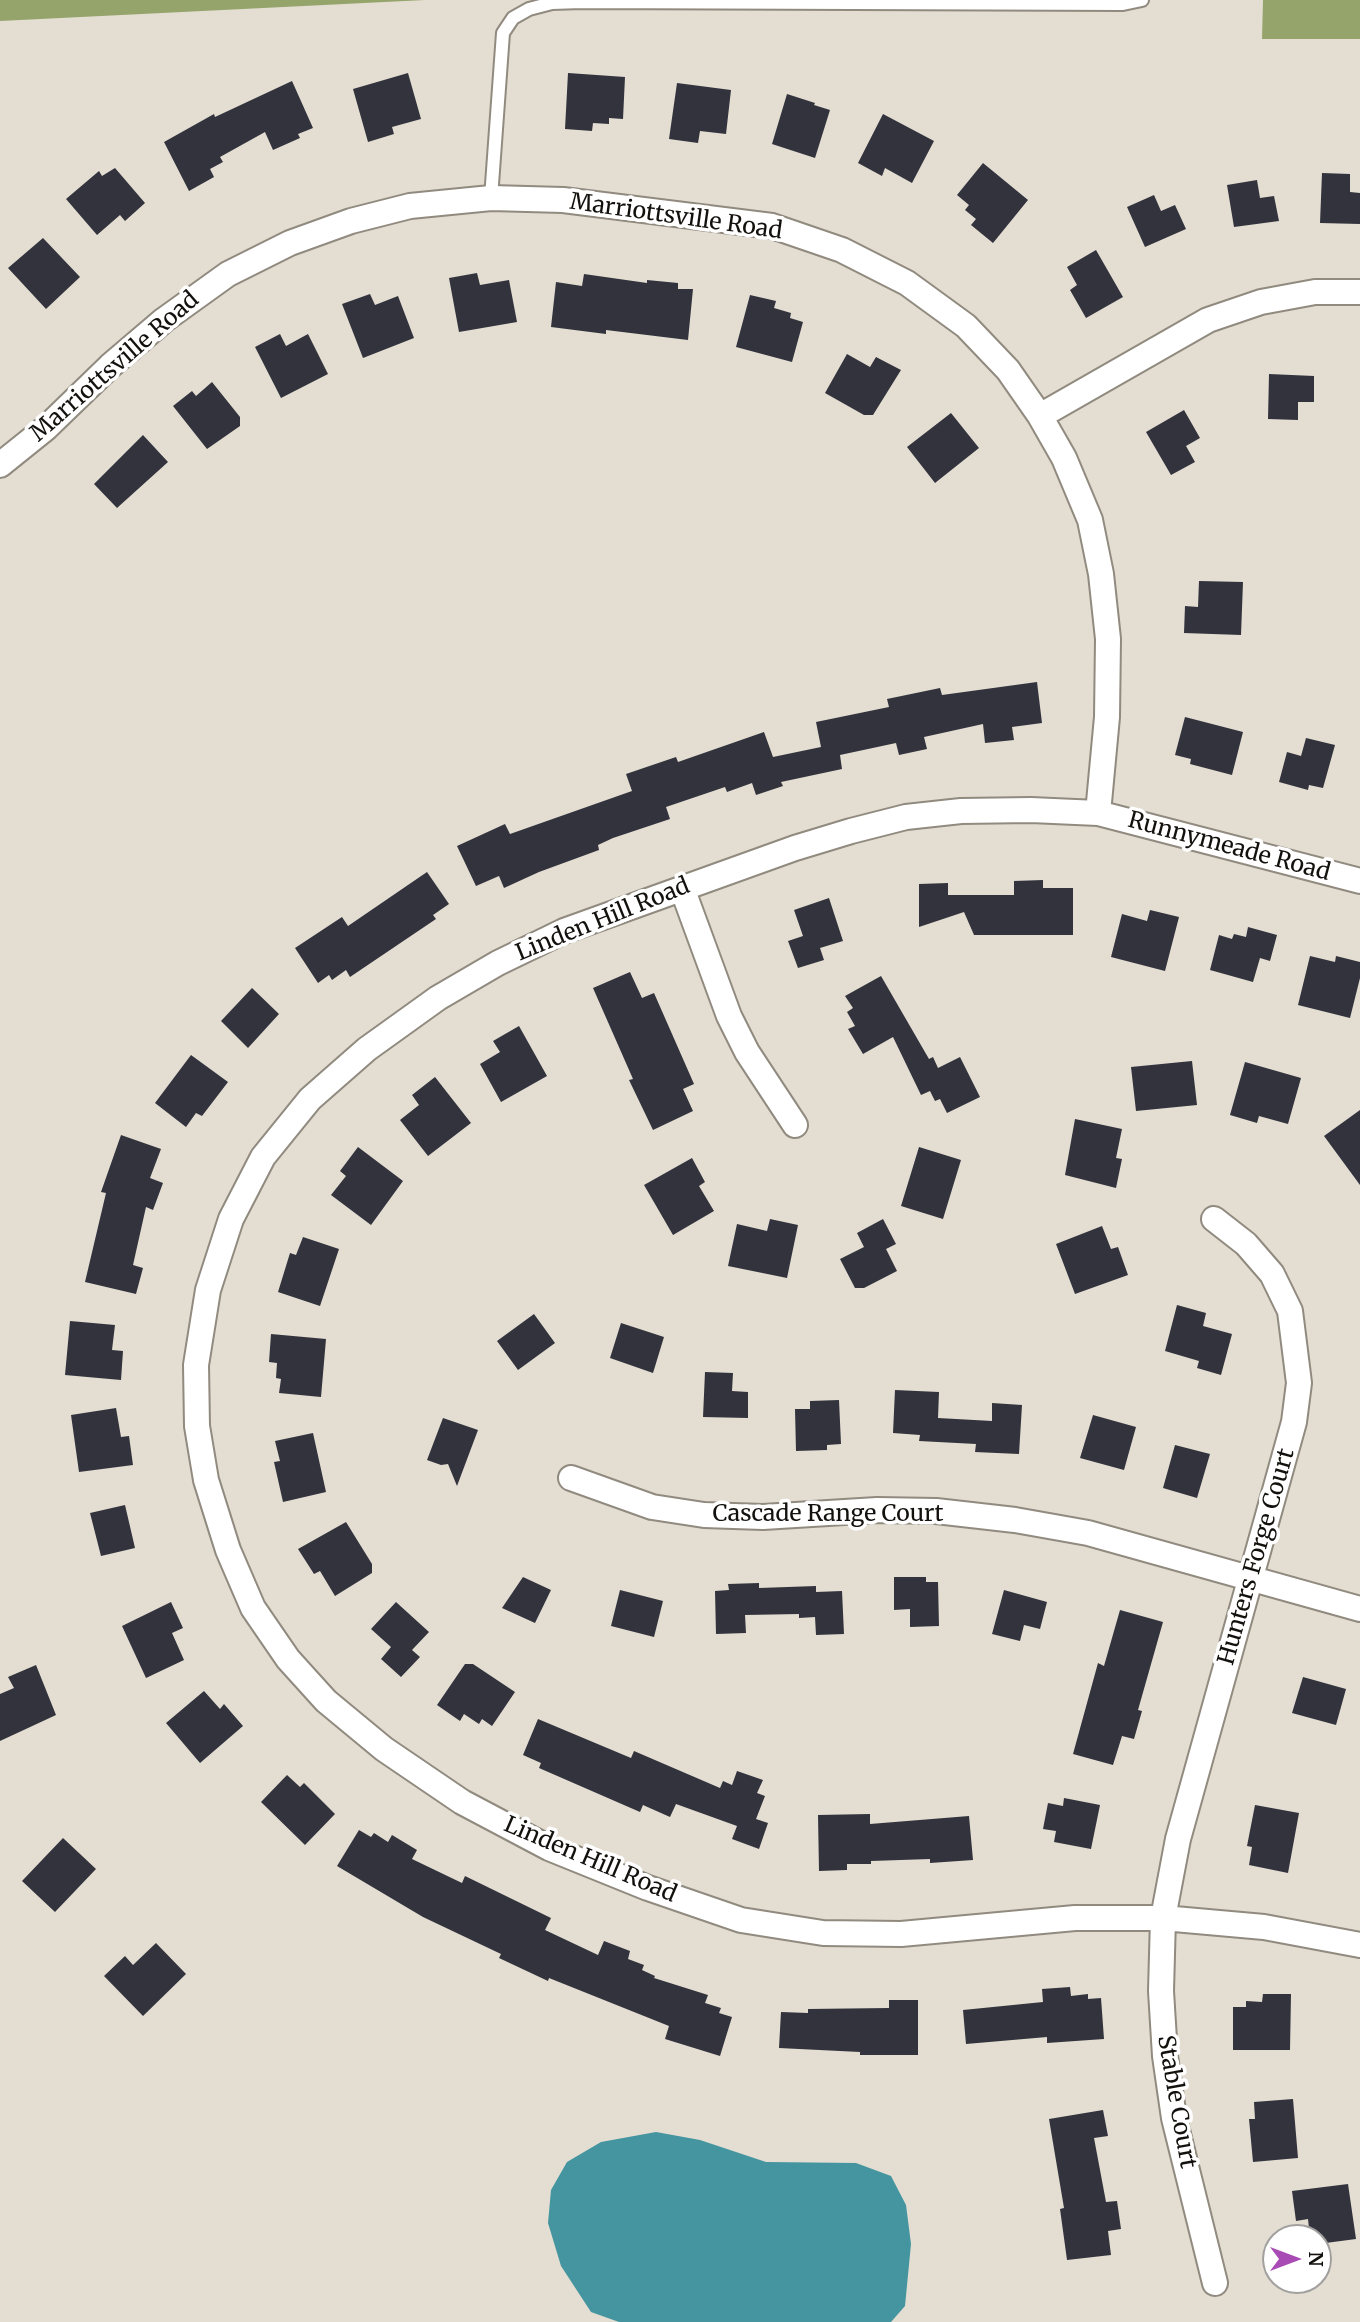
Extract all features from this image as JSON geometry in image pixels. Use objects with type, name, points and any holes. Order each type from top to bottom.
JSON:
[{"type":"street","name":"Marriottsville Road","points":[[0,465],[46,428],[110,366],[164,320],[228,274],[290,243],[351,221],[410,206],[491,198],[563,200],[772,226],[842,250],[907,283],[966,326],[1008,370],[1040,416],[1064,458],[1090,520],[1101,574],[1108,652],[1107,717],[1098,813]]},
{"type":"street","points":[[1040,416],[1208,320],[1261,302],[1315,292],[1360,292]]},
{"type":"street","name":"Linden Hill Road","points":[[1098,813],[961,811],[906,817],[795,848],[564,932],[498,963],[438,998],[367,1049],[310,1099],[263,1157],[231,1219],[208,1290],[196,1365],[197,1426],[206,1480],[228,1550],[253,1608],[288,1659],[326,1701],[384,1749],[462,1801],[549,1848],[648,1888],[741,1920],[823,1933],[901,1934],[1075,1918],[1163,1918],[1264,1927],[1360,1945]]},
{"type":"street","name":"Runnymeade Road","points":[[1098,813],[1360,881]]},
{"type":"street","points":[[682,888],[729,1016],[747,1052],[795,1125]]},
{"type":"street","name":"Hunters Forge Court","points":[[1163,1918],[1178,1839],[1294,1422],[1299,1383],[1290,1311],[1272,1274],[1246,1244],[1214,1219]]},
{"type":"street","name":"Cascade Range Court","points":[[571,1478],[652,1507],[704,1515],[763,1517],[877,1510],[936,1511],[1016,1520],[1088,1533],[1360,1609]]},
{"type":"street","name":"Stable Court","points":[[1163,1918],[1161,1991],[1174,2118],[1215,2283]]},
{"type":"lane","points":[[491,198],[503,33],[513,18],[529,9],[552,3],[582,2],[1123,4],[1142,0]]},
{"type":"green space","points":[[0,0],[425,0],[0,21]]},
{"type":"green space","points":[[1263,0],[1360,0],[1360,39],[1262,39]]},
{"type":"water","points":[[656,2132],[700,2140],[766,2162],[856,2163],[891,2176],[906,2205],[911,2244],[905,2306],[891,2322],[619,2322],[591,2312],[561,2266],[548,2223],[551,2190],[567,2162],[601,2142]]},
{"type":"building","points":[[408,73],[421,119],[392,127],[394,134],[368,142],[353,89]]},
{"type":"building","points":[[568,73],[625,77],[623,119],[609,118],[609,124],[593,123],[592,131],[565,129]]},
{"type":"building","points":[[292,81],[313,128],[298,134],[300,138],[273,150],[265,132],[220,157],[223,162],[210,169],[214,177],[189,191],[164,142],[214,114],[215,117]]},
{"type":"building","points":[[677,83],[731,90],[726,134],[700,131],[698,143],[669,139]]},
{"type":"building","points":[[787,94],[830,110],[815,158],[772,144]]},
{"type":"building","points":[[883,114],[934,141],[912,183],[885,168],[882,176],[858,163]]},
{"type":"building","points":[[983,163],[1028,200],[993,243],[971,225],[976,219],[965,210],[969,205],[957,195]]},
{"type":"building","points":[[115,168],[145,203],[125,221],[120,215],[97,235],[66,199],[99,171],[102,176]]},
{"type":"building","points":[[1322,173],[1350,174],[1350,192],[1360,193],[1360,224],[1320,223]]},
{"type":"building","points":[[1257,180],[1260,198],[1274,196],[1279,221],[1234,227],[1227,185]]},
{"type":"building","points":[[1154,195],[1161,211],[1175,205],[1186,229],[1145,247],[1127,207]]},
{"type":"building","points":[[43,238],[80,277],[46,309],[8,268]]},
{"type":"building","points":[[1096,250],[1123,297],[1086,318],[1070,290],[1077,285],[1067,267]]},
{"type":"building","points":[[477,273],[480,285],[509,280],[517,322],[459,332],[449,278]]},
{"type":"building","points":[[584,274],[647,283],[647,280],[678,283],[678,289],[693,289],[688,340],[606,330],[606,334],[551,327],[556,282],[582,286]]},
{"type":"building","points":[[370,294],[375,305],[398,296],[414,338],[363,358],[342,304]]},
{"type":"building","points":[[750,295],[776,301],[774,308],[791,313],[790,318],[803,322],[792,362],[736,347]]},
{"type":"building","points":[[280,334],[286,346],[308,334],[328,374],[281,398],[255,347]]},
{"type":"building","points":[[847,354],[870,367],[876,357],[901,370],[873,415],[864,415],[825,393]]},
{"type":"building","points":[[1269,374],[1314,376],[1314,402],[1298,402],[1298,420],[1268,419]]},
{"type":"building","points":[[212,382],[240,417],[240,426],[207,449],[173,406],[192,391],[196,396]]},
{"type":"building","points":[[1184,410],[1200,438],[1186,446],[1195,462],[1171,475],[1146,432]]},
{"type":"building","points":[[951,413],[979,448],[935,483],[907,447]]},
{"type":"building","points":[[143,435],[168,462],[117,508],[94,484]]},
{"type":"building","points":[[1199,581],[1243,582],[1241,635],[1184,633],[1185,606],[1198,607]]},
{"type":"building","points":[[1037,682],[1042,723],[1012,727],[1014,740],[985,743],[983,724],[924,737],[927,749],[899,755],[896,743],[840,755],[842,769],[781,782],[783,786],[756,795],[752,783],[727,792],[725,787],[666,807],[670,819],[613,838],[598,845],[599,850],[504,888],[499,876],[476,886],[457,846],[505,824],[510,834],[632,791],[626,774],[676,757],[678,762],[764,732],[773,757],[821,747],[816,722],[889,707],[887,699],[940,688],[942,695]]},
{"type":"building","points":[[1185,717],[1243,732],[1232,775],[1190,764],[1191,759],[1175,755]]},
{"type":"building","points":[[1306,738],[1335,745],[1323,788],[1309,785],[1308,790],[1279,782],[1287,752],[1301,756]]},
{"type":"building","points":[[427,872],[449,904],[433,915],[436,919],[350,977],[346,970],[332,980],[329,975],[318,983],[295,948],[342,917],[348,926]]},
{"type":"building","points":[[1043,880],[1043,888],[1073,888],[1073,935],[974,935],[964,912],[919,927],[919,884],[948,883],[948,895],[1014,895],[1014,881]]},
{"type":"building","points":[[829,898],[843,941],[820,948],[824,960],[798,968],[788,941],[803,936],[794,910]]},
{"type":"building","points":[[1150,910],[1179,917],[1165,971],[1111,957],[1122,914],[1147,921]]},
{"type":"building","points":[[1248,927],[1277,935],[1270,961],[1260,958],[1253,982],[1210,970],[1219,935],[1232,939],[1234,934],[1246,937]]},
{"type":"building","points":[[1310,956],[1335,962],[1336,956],[1360,962],[1360,978],[1350,1018],[1298,1005]]},
{"type":"building","points":[[630,972],[642,998],[654,993],[694,1084],[683,1089],[693,1111],[653,1130],[629,1080],[633,1079],[593,988]]},
{"type":"building","points":[[881,976],[929,1059],[933,1057],[938,1068],[960,1057],[980,1097],[947,1113],[940,1099],[935,1101],[930,1091],[921,1095],[893,1037],[863,1054],[848,1029],[855,1026],[847,1012],[853,1008],[845,996]]},
{"type":"building","points":[[252,988],[279,1014],[248,1048],[221,1021]]},
{"type":"building","points":[[519,1026],[547,1076],[501,1102],[480,1064],[500,1052],[493,1041]]},
{"type":"building","points":[[191,1055],[228,1082],[202,1116],[196,1113],[186,1127],[155,1103]]},
{"type":"building","points":[[1192,1061],[1197,1105],[1136,1111],[1131,1067]]},
{"type":"building","points":[[1245,1062],[1301,1078],[1288,1124],[1259,1116],[1257,1123],[1230,1115]]},
{"type":"building","points":[[435,1077],[471,1123],[428,1156],[400,1120],[419,1105],[412,1095]]},
{"type":"building","points":[[1360,1110],[1360,1185],[1324,1136]]},
{"type":"building","points":[[1075,1119],[1122,1129],[1116,1158],[1122,1159],[1116,1188],[1065,1175]]},
{"type":"building","points":[[121,1135],[161,1149],[150,1178],[163,1183],[153,1210],[146,1207],[133,1265],[143,1268],[136,1294],[85,1282],[106,1193],[101,1192]]},
{"type":"building","points":[[358,1147],[403,1181],[371,1225],[331,1195],[346,1176],[340,1171]]},
{"type":"building","points":[[919,1147],[961,1160],[943,1219],[901,1206]]},
{"type":"building","points":[[692,1158],[705,1182],[699,1186],[714,1211],[673,1235],[644,1185]]},
{"type":"building","points":[[770,1219],[798,1225],[787,1278],[728,1266],[737,1224],[767,1231]]},
{"type":"building","points":[[883,1219],[896,1244],[886,1249],[897,1271],[864,1288],[855,1288],[840,1259],[864,1247],[857,1233]]},
{"type":"building","points":[[1102,1226],[1111,1249],[1118,1247],[1128,1275],[1075,1294],[1056,1244]]},
{"type":"building","points":[[303,1237],[339,1249],[320,1306],[278,1292],[290,1253],[296,1255]]},
{"type":"building","points":[[1177,1305],[1206,1313],[1203,1326],[1232,1334],[1221,1375],[1197,1368],[1199,1361],[1165,1351]]},
{"type":"building","points":[[534,1314],[555,1343],[518,1370],[497,1341]]},
{"type":"building","points":[[70,1321],[115,1325],[112,1350],[123,1351],[121,1380],[65,1375]]},
{"type":"building","points":[[621,1323],[664,1337],[653,1373],[610,1358]]},
{"type":"building","points":[[271,1334],[326,1339],[321,1397],[279,1393],[281,1379],[276,1378],[277,1363],[269,1362]]},
{"type":"building","points":[[705,1372],[733,1373],[732,1391],[748,1392],[748,1418],[703,1417]]},
{"type":"building","points":[[895,1390],[939,1392],[938,1418],[992,1421],[992,1403],[1022,1405],[1019,1454],[975,1452],[976,1444],[919,1441],[920,1435],[893,1433]]},
{"type":"building","points":[[839,1400],[841,1444],[827,1445],[827,1450],[796,1451],[795,1409],[810,1409],[810,1401]]},
{"type":"building","points":[[116,1408],[121,1437],[129,1436],[133,1465],[79,1472],[71,1415]]},
{"type":"building","points":[[1093,1415],[1136,1427],[1124,1470],[1080,1458]]},
{"type":"building","points":[[443,1418],[478,1430],[457,1486],[448,1464],[441,1465],[427,1460]]},
{"type":"building","points":[[313,1433],[326,1492],[283,1502],[274,1462],[280,1461],[275,1441]]},
{"type":"building","points":[[1175,1445],[1210,1454],[1197,1498],[1163,1488]]},
{"type":"building","points":[[125,1505],[135,1548],[101,1556],[90,1513]]},
{"type":"building","points":[[346,1522],[372,1564],[372,1573],[335,1596],[320,1571],[314,1574],[298,1549]]},
{"type":"building","points":[[523,1577],[551,1590],[535,1623],[502,1608]]},
{"type":"building","points":[[894,1577],[926,1577],[926,1582],[938,1582],[939,1626],[910,1627],[910,1609],[894,1610]]},
{"type":"building","points":[[759,1583],[759,1588],[816,1586],[816,1592],[842,1591],[844,1634],[816,1635],[815,1617],[799,1618],[799,1614],[745,1615],[746,1633],[716,1634],[715,1591],[729,1590],[728,1584]]},
{"type":"building","points":[[620,1590],[663,1601],[654,1637],[611,1626]]},
{"type":"building","points":[[1004,1590],[1047,1602],[1040,1629],[1024,1625],[1020,1641],[992,1634]]},
{"type":"building","points":[[171,1602],[183,1628],[172,1633],[184,1660],[146,1678],[122,1626]]},
{"type":"building","points":[[396,1602],[429,1632],[412,1650],[420,1657],[401,1677],[381,1659],[391,1647],[371,1629]]},
{"type":"building","points":[[1120,1610],[1163,1622],[1138,1710],[1142,1711],[1134,1739],[1122,1736],[1113,1765],[1073,1754],[1098,1663],[1104,1666]]},
{"type":"building","points":[[465,1664],[473,1664],[515,1692],[492,1726],[482,1719],[479,1724],[464,1714],[460,1721],[437,1705]]},
{"type":"building","points":[[36,1665],[56,1715],[0,1741],[0,1694],[14,1688],[8,1677]]},
{"type":"building","points":[[1303,1677],[1346,1689],[1336,1725],[1292,1713]]},
{"type":"building","points":[[204,1691],[220,1709],[224,1704],[243,1726],[200,1763],[166,1723]]},
{"type":"building","points":[[538,1719],[631,1758],[634,1751],[720,1788],[723,1781],[732,1785],[737,1771],[763,1780],[757,1793],[765,1796],[756,1819],[768,1823],[759,1849],[732,1839],[737,1826],[676,1804],[670,1817],[643,1805],[640,1812],[539,1768],[541,1763],[523,1755]]},
{"type":"building","points":[[287,1775],[300,1787],[304,1783],[335,1814],[305,1845],[261,1802]]},
{"type":"building","points":[[1064,1798],[1100,1805],[1091,1849],[1054,1842],[1056,1831],[1043,1829],[1048,1803],[1063,1806]]},
{"type":"building","points":[[1255,1805],[1299,1813],[1288,1873],[1249,1865],[1252,1847],[1247,1846]]},
{"type":"building","points":[[870,1814],[870,1824],[969,1816],[973,1860],[930,1863],[930,1859],[871,1861],[871,1864],[847,1864],[847,1870],[819,1871],[818,1815]]},
{"type":"building","points":[[359,1830],[371,1837],[374,1833],[388,1842],[392,1835],[417,1850],[412,1859],[462,1883],[465,1876],[551,1918],[545,1930],[598,1955],[604,1941],[630,1951],[628,1959],[644,1965],[642,1970],[655,1976],[654,1978],[708,1995],[705,2003],[721,2008],[719,2013],[732,2017],[720,2056],[665,2039],[669,2026],[549,1978],[548,1981],[499,1958],[501,1954],[423,1917],[337,1866]]},
{"type":"building","points":[[63,1838],[96,1869],[55,1912],[22,1881]]},
{"type":"building","points":[[156,1943],[186,1974],[143,2016],[104,1976],[125,1956],[133,1965]]},
{"type":"building","points":[[1070,1987],[1071,1996],[1088,1994],[1088,1999],[1101,1998],[1104,2039],[1047,2043],[1047,2037],[966,2044],[963,2010],[1043,2002],[1042,1989]]},
{"type":"building","points":[[1263,1994],[1291,1994],[1290,2050],[1233,2050],[1233,2007],[1246,2007],[1246,2001],[1262,2002]]},
{"type":"building","points":[[889,2000],[918,2000],[918,2055],[860,2055],[860,2052],[779,2048],[781,2012],[889,2008]]},
{"type":"building","points":[[1293,2099],[1298,2158],[1253,2162],[1249,2119],[1255,2119],[1254,2102]]},
{"type":"building","points":[[1103,2110],[1108,2136],[1094,2138],[1106,2202],[1117,2201],[1121,2229],[1108,2231],[1111,2255],[1067,2260],[1060,2209],[1064,2208],[1049,2119]]},
{"type":"building","points":[[1348,2184],[1356,2239],[1332,2242],[1332,2224],[1309,2224],[1308,2219],[1296,2221],[1292,2191]]}]
